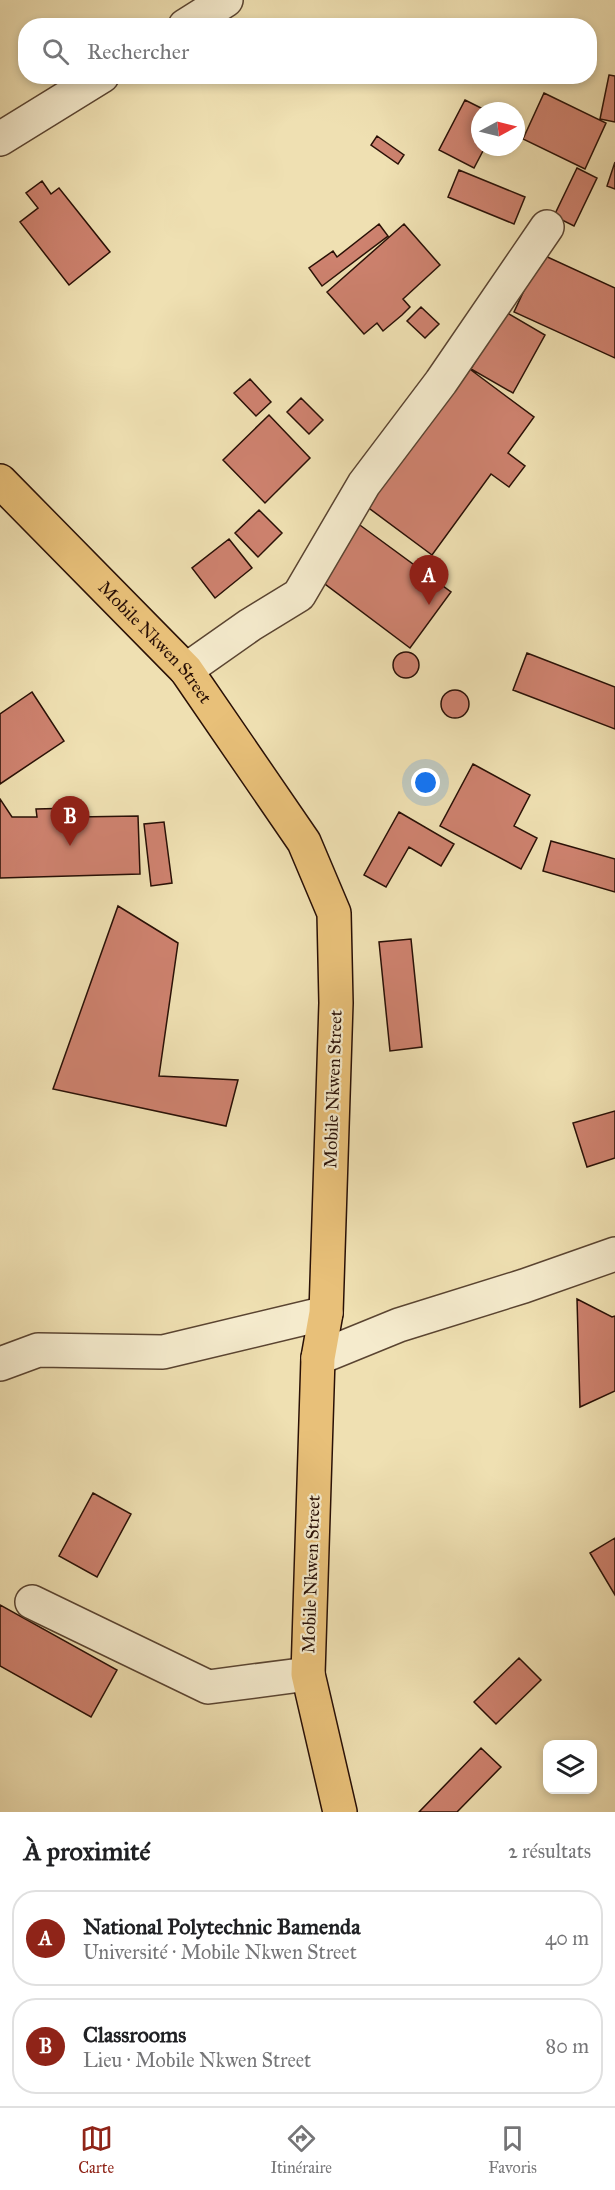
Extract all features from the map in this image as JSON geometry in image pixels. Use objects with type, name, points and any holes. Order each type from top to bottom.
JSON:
[{"type":"highway","name":"Mobile Nkwen Street","points":[[0,481],[186,670],[304,842],[334,913],[336,1003],[326,1313],[318,1358],[308,1674],[340,1812]]},
{"type":"street","points":[[198,18],[226,0]]},
{"type":"street","points":[[0,139],[89,84]]},
{"type":"street","points":[[186,670],[250,625],[299,595],[364,484],[441,382],[547,227]]},
{"type":"street","points":[[318,1358],[399,1325],[524,1286],[615,1254]]},
{"type":"street","points":[[0,1364],[38,1350],[163,1352],[326,1313]]},
{"type":"street","points":[[32,1602],[208,1687],[308,1674]]},
{"type":"building","points":[[609,75],[615,76],[615,122],[600,119]]},
{"type":"building","points":[[544,93],[606,123],[585,169],[525,140],[525,135]]},
{"type":"building","points":[[465,100],[471,103],[471,156],[480,156],[474,168],[439,150]]},
{"type":"building","points":[[377,136],[404,155],[398,164],[371,145]]},
{"type":"building","points":[[615,162],[615,189],[607,186]]},
{"type":"building","points":[[577,168],[597,178],[574,226],[554,216]]},
{"type":"building","points":[[459,170],[525,197],[514,224],[448,197]]},
{"type":"building","points":[[42,181],[51,194],[59,188],[110,252],[69,285],[20,222],[38,208],[26,193]]},
{"type":"building","points":[[379,224],[388,236],[322,286],[309,268],[333,251],[337,257]]},
{"type":"building","points":[[404,224],[440,265],[403,299],[410,307],[402,315],[383,331],[377,323],[364,334],[327,292]]},
{"type":"building","points":[[541,254],[615,288],[615,358],[514,312]]},
{"type":"building","points":[[421,307],[439,324],[425,338],[407,321]]},
{"type":"building","points":[[504,311],[545,335],[513,393],[471,369]]},
{"type":"building","points":[[467,367],[534,417],[508,453],[525,466],[509,487],[491,474],[432,555],[366,506]]},
{"type":"building","points":[[250,379],[271,402],[256,416],[234,393]]},
{"type":"building","points":[[301,398],[323,420],[309,434],[287,412]]},
{"type":"building","points":[[269,415],[310,458],[265,503],[223,460]]},
{"type":"building","points":[[259,510],[282,533],[258,557],[235,533]]},
{"type":"building","points":[[353,520],[451,592],[410,648],[313,575]]},
{"type":"building","points":[[229,539],[252,568],[215,598],[192,568]]},
{"type":"building","points":[[406,652],[415,656],[419,665],[415,674],[406,678],[397,674],[393,665],[397,656]]},
{"type":"building","points":[[527,653],[615,687],[615,729],[513,690]]},
{"type":"building","points":[[455,690],[465,694],[469,704],[465,714],[455,718],[445,714],[441,704],[445,694]]},
{"type":"building","points":[[32,692],[64,741],[0,784],[0,714]]},
{"type":"building","points":[[473,764],[530,795],[514,826],[537,838],[521,869],[440,826]]},
{"type":"building","points":[[0,799],[12,817],[37,817],[36,809],[76,808],[76,817],[138,816],[140,874],[0,878]]},
{"type":"building","points":[[399,812],[454,844],[441,866],[409,847],[386,887],[364,875]]},
{"type":"building","points":[[164,822],[172,883],[151,886],[144,824]]},
{"type":"building","points":[[551,841],[615,859],[615,892],[543,871]]},
{"type":"building","points":[[118,906],[178,943],[159,1076],[238,1080],[226,1126],[53,1089]]},
{"type":"building","points":[[411,939],[422,1047],[390,1051],[379,942]]},
{"type":"building","points":[[615,1111],[615,1158],[587,1167],[573,1123]]},
{"type":"building","points":[[577,1299],[612,1317],[615,1316],[615,1391],[580,1407]]},
{"type":"building","points":[[93,1493],[131,1514],[97,1577],[59,1556]]},
{"type":"building","points":[[615,1538],[615,1595],[590,1553]]},
{"type":"building","points":[[0,1605],[117,1670],[91,1717],[0,1666]]},
{"type":"building","points":[[519,1658],[541,1680],[496,1724],[474,1702]]},
{"type":"building","points":[[481,1748],[501,1767],[457,1812],[419,1812]]},
{"type":"place","name":"National Polytechnic Bamenda","points":[[429,605]]},
{"type":"place","name":"Classrooms","points":[[70,846]]}]
